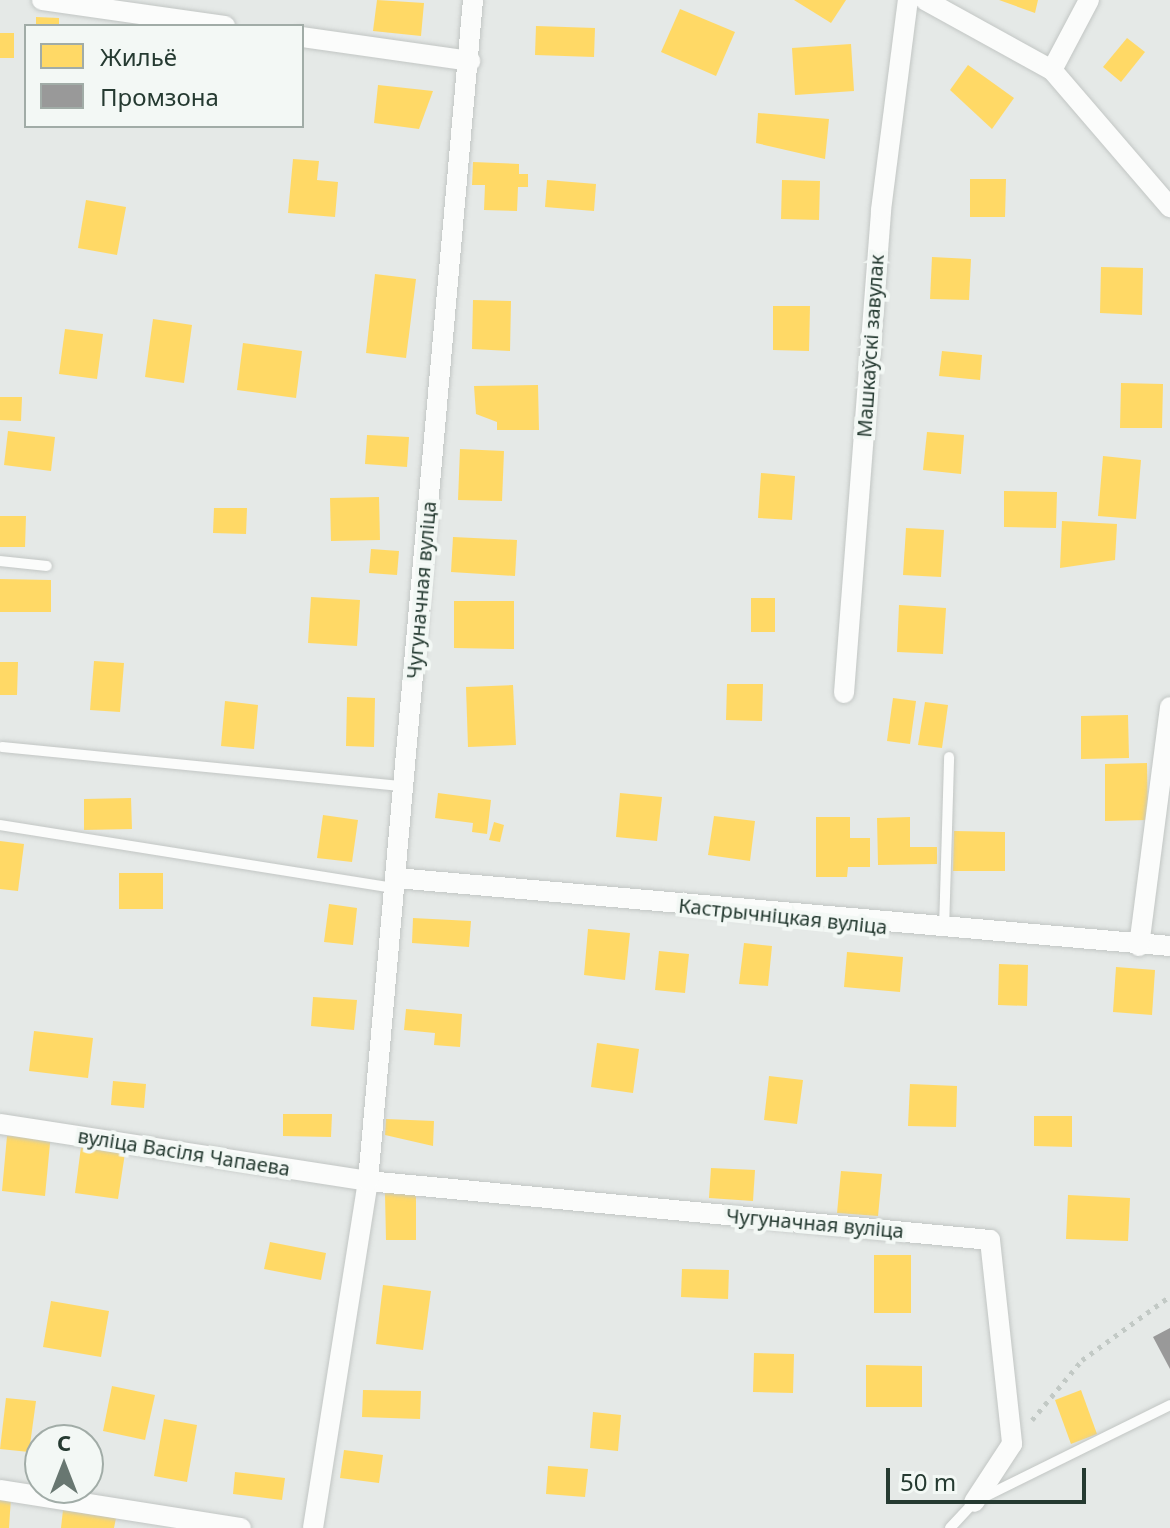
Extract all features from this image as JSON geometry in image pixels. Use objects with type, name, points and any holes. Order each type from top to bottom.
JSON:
[{"type":"street","points":[[42,0],[211,24]]},
{"type":"street","name":"Чугуначная вуліца","points":[[313,1528],[368,1181],[470,61],[473,0]]},
{"type":"street","name":"Машкаўскі завулак","points":[[844,693],[881,210],[908,0]]},
{"type":"street","points":[[925,0],[1052,70],[1170,207]]},
{"type":"street","points":[[1052,70],[1089,0]]},
{"type":"street","points":[[304,37],[470,61]]},
{"type":"street","points":[[1139,946],[1170,716]]},
{"type":"street","name":"Кастрычніцкая вуліца","points":[[395,883],[944,932],[1170,946]]},
{"type":"street","name":"вуліца Васіля Чапаева","points":[[0,1124],[368,1181]]},
{"type":"street","name":"Чугуначная вуліца","points":[[368,1181],[990,1240],[1012,1444]]},
{"type":"street","points":[[974,1502],[1012,1444]]},
{"type":"street","points":[[0,1490],[241,1528]]},
{"type":"lane","points":[[0,561],[47,566]]},
{"type":"lane","points":[[2,747],[403,786]]},
{"type":"lane","points":[[944,932],[949,757]]},
{"type":"lane","points":[[0,825],[395,883]]},
{"type":"lane","points":[[950,1528],[974,1502],[1170,1405]]},
{"type":"path","points":[[1012,1444],[1082,1360],[1170,1296]]},
{"type":"building: Жильё","points":[[377,0],[424,3],[421,36],[373,31]]},
{"type":"building: Жильё","points":[[794,0],[846,0],[831,23]]},
{"type":"building: Жильё","points":[[999,0],[1038,0],[1035,13]]},
{"type":"building: Жильё","points":[[680,9],[735,32],[716,76],[661,52]]},
{"type":"building: Жильё","points":[[36,17],[59,18],[59,24],[36,24]]},
{"type":"building: Жильё","points":[[536,26],[595,28],[594,57],[535,55]]},
{"type":"building: Жильё","points":[[0,33],[14,33],[14,58],[0,58]]},
{"type":"building: Жильё","points":[[1127,38],[1145,52],[1121,82],[1103,67]]},
{"type":"building: Жильё","points":[[851,44],[854,91],[795,95],[792,48]]},
{"type":"building: Жильё","points":[[968,65],[1014,98],[992,129],[950,90]]},
{"type":"building: Жильё","points":[[378,85],[433,91],[419,129],[374,123]]},
{"type":"building: Жильё","points":[[758,113],[829,119],[825,159],[756,143]]},
{"type":"building: Жильё","points":[[293,159],[319,161],[317,180],[338,182],[335,217],[288,213]]},
{"type":"building: Жильё","points":[[473,162],[519,164],[519,174],[528,174],[528,187],[518,187],[517,211],[484,210],[485,185],[472,185]]},
{"type":"building: Жильё","points":[[970,179],[1006,179],[1005,217],[970,217]]},
{"type":"building: Жильё","points":[[547,180],[596,184],[594,211],[545,207]]},
{"type":"building: Жильё","points":[[782,180],[820,181],[819,220],[781,219]]},
{"type":"building: Жильё","points":[[86,200],[126,207],[117,255],[78,248]]},
{"type":"building: Жильё","points":[[932,257],[971,259],[969,300],[930,299]]},
{"type":"building: Жильё","points":[[1101,267],[1143,268],[1142,315],[1100,313]]},
{"type":"building: Жильё","points":[[375,274],[416,279],[406,358],[366,353]]},
{"type":"building: Жильё","points":[[473,300],[511,301],[510,351],[472,349]]},
{"type":"building: Жильё","points":[[773,306],[810,306],[809,351],[773,350]]},
{"type":"building: Жильё","points":[[153,319],[192,325],[184,383],[145,377]]},
{"type":"building: Жильё","points":[[65,329],[103,334],[97,379],[59,374]]},
{"type":"building: Жильё","points":[[243,343],[302,351],[296,398],[237,390]]},
{"type":"building: Жильё","points":[[942,351],[982,355],[980,380],[939,376]]},
{"type":"building: Жильё","points":[[1121,383],[1163,384],[1162,428],[1120,428]]},
{"type":"building: Жильё","points":[[538,385],[539,430],[497,430],[497,422],[476,414],[474,386]]},
{"type":"building: Жильё","points":[[0,397],[22,397],[21,421],[0,420]]},
{"type":"building: Жильё","points":[[8,431],[55,437],[51,471],[4,465]]},
{"type":"building: Жильё","points":[[927,432],[964,435],[961,474],[923,470]]},
{"type":"building: Жильё","points":[[367,435],[409,437],[407,467],[365,464]]},
{"type":"building: Жильё","points":[[460,449],[504,451],[502,501],[458,500]]},
{"type":"building: Жильё","points":[[1103,456],[1141,460],[1136,519],[1098,516]]},
{"type":"building: Жильё","points":[[761,473],[795,476],[792,520],[758,518]]},
{"type":"building: Жильё","points":[[1004,491],[1057,492],[1056,528],[1004,527]]},
{"type":"building: Жильё","points":[[379,497],[380,540],[331,541],[330,498]]},
{"type":"building: Жильё","points":[[214,508],[247,508],[246,534],[213,533]]},
{"type":"building: Жильё","points":[[0,516],[26,516],[25,547],[0,547]]},
{"type":"building: Жильё","points":[[1062,521],[1117,524],[1115,560],[1060,568]]},
{"type":"building: Жильё","points":[[906,528],[944,530],[941,577],[903,575]]},
{"type":"building: Жильё","points":[[453,537],[517,540],[515,576],[451,572]]},
{"type":"building: Жильё","points":[[371,549],[399,551],[397,575],[369,573]]},
{"type":"building: Жильё","points":[[0,579],[51,580],[51,612],[0,612]]},
{"type":"building: Жильё","points":[[311,597],[360,600],[357,646],[308,643]]},
{"type":"building: Жильё","points":[[751,598],[775,598],[775,632],[751,632]]},
{"type":"building: Жильё","points":[[454,601],[514,601],[514,649],[454,648]]},
{"type":"building: Жильё","points":[[899,605],[946,608],[943,654],[897,652]]},
{"type":"building: Жильё","points":[[94,661],[124,663],[120,712],[90,710]]},
{"type":"building: Жильё","points":[[0,662],[18,662],[17,695],[0,695]]},
{"type":"building: Жильё","points":[[727,684],[763,684],[762,721],[726,720]]},
{"type":"building: Жильё","points":[[513,685],[516,745],[468,747],[466,687]]},
{"type":"building: Жильё","points":[[347,697],[375,698],[374,747],[346,746]]},
{"type":"building: Жильё","points":[[893,698],[916,701],[910,744],[887,741]]},
{"type":"building: Жильё","points":[[225,701],[258,705],[254,749],[221,746]]},
{"type":"building: Жильё","points":[[925,702],[948,705],[942,748],[918,745]]},
{"type":"building: Жильё","points":[[1128,715],[1129,758],[1081,759],[1081,716]]},
{"type":"building: Жильё","points":[[1147,763],[1148,820],[1105,821],[1105,764]]},
{"type":"building: Жильё","points":[[438,793],[491,800],[487,834],[472,832],[473,823],[435,818]]},
{"type":"building: Жильё","points":[[620,793],[662,797],[657,841],[616,837]]},
{"type":"building: Жильё","points":[[131,798],[132,829],[84,830],[84,799]]},
{"type":"building: Жильё","points":[[323,815],[358,820],[352,862],[317,858]]},
{"type":"building: Жильё","points":[[714,816],[755,821],[750,861],[708,855]]},
{"type":"building: Жильё","points":[[816,817],[850,817],[850,838],[870,838],[870,867],[848,867],[847,877],[816,877]]},
{"type":"building: Жильё","points":[[910,817],[910,847],[937,847],[937,864],[878,865],[877,818]]},
{"type":"building: Жильё","points":[[494,822],[504,825],[500,842],[489,840]]},
{"type":"building: Жильё","points":[[954,831],[1005,832],[1005,871],[953,871]]},
{"type":"building: Жильё","points":[[0,841],[24,844],[18,891],[0,889]]},
{"type":"building: Жильё","points":[[119,873],[163,873],[163,909],[119,909]]},
{"type":"building: Жильё","points":[[329,904],[357,908],[353,945],[324,942]]},
{"type":"building: Жильё","points":[[413,918],[471,921],[469,947],[412,943]]},
{"type":"building: Жильё","points":[[588,929],[630,933],[625,980],[584,975]]},
{"type":"building: Жильё","points":[[744,943],[772,946],[768,986],[739,984]]},
{"type":"building: Жильё","points":[[659,951],[689,954],[685,993],[655,990]]},
{"type":"building: Жильё","points":[[847,952],[903,957],[900,992],[844,987]]},
{"type":"building: Жильё","points":[[999,964],[1028,965],[1027,1006],[998,1005]]},
{"type":"building: Жильё","points":[[1116,967],[1155,970],[1152,1015],[1113,1012]]},
{"type":"building: Жильё","points":[[313,997],[357,1000],[354,1030],[311,1026]]},
{"type":"building: Жильё","points":[[406,1009],[462,1014],[460,1047],[434,1045],[435,1033],[404,1030]]},
{"type":"building: Жильё","points":[[34,1031],[93,1038],[88,1078],[29,1071]]},
{"type":"building: Жильё","points":[[597,1043],[639,1049],[633,1093],[591,1087]]},
{"type":"building: Жильё","points":[[769,1076],[803,1080],[797,1124],[764,1120]]},
{"type":"building: Жильё","points":[[113,1081],[146,1084],[144,1108],[111,1105]]},
{"type":"building: Жильё","points":[[910,1084],[957,1086],[956,1127],[908,1126]]},
{"type":"building: Жильё","points":[[283,1114],[332,1114],[331,1137],[283,1136]]},
{"type":"building: Жильё","points":[[1034,1116],[1072,1116],[1072,1147],[1034,1146]]},
{"type":"building: Жильё","points":[[386,1119],[434,1121],[433,1146],[385,1135]]},
{"type":"building: Жильё","points":[[51,1133],[45,1196],[2,1191],[7,1136]]},
{"type":"building: Жильё","points":[[81,1147],[125,1153],[118,1199],[75,1193]]},
{"type":"building: Жильё","points":[[711,1168],[755,1170],[753,1201],[709,1198]]},
{"type":"building: Жильё","points":[[841,1171],[882,1174],[878,1216],[837,1213]]},
{"type":"building: Жильё","points":[[385,1193],[416,1193],[416,1240],[386,1240]]},
{"type":"building: Жильё","points":[[1068,1195],[1130,1198],[1128,1241],[1066,1239]]},
{"type":"building: Жильё","points":[[270,1242],[326,1253],[321,1280],[264,1269]]},
{"type":"building: Жильё","points":[[874,1255],[911,1255],[911,1313],[874,1313]]},
{"type":"building: Жильё","points":[[682,1269],[729,1270],[728,1299],[681,1297]]},
{"type":"building: Жильё","points":[[383,1285],[431,1291],[423,1350],[376,1344]]},
{"type":"building: Жильё","points":[[51,1301],[109,1311],[101,1357],[43,1347]]},
{"type":"building: Жильё","points":[[754,1353],[794,1354],[793,1393],[753,1392]]},
{"type":"building: Жильё","points":[[866,1365],[922,1366],[922,1407],[866,1407]]},
{"type":"building: Жильё","points":[[112,1386],[155,1395],[145,1440],[104,1431]]},
{"type":"building: Жильё","points":[[363,1390],[421,1391],[420,1419],[362,1417]]},
{"type":"building: Жильё","points":[[1081,1390],[1097,1434],[1071,1444],[1055,1400]]},
{"type":"building: Жильё","points":[[6,1398],[36,1401],[33,1424],[24,1424],[24,1451],[0,1449]]},
{"type":"building: Жильё","points":[[593,1412],[621,1415],[618,1451],[590,1448]]},
{"type":"building: Жильё","points":[[164,1419],[197,1425],[187,1482],[154,1476]]},
{"type":"building: Жильё","points":[[344,1450],[383,1455],[379,1483],[340,1478]]},
{"type":"building: Жильё","points":[[548,1466],[588,1469],[585,1497],[546,1494]]},
{"type":"building: Жильё","points":[[235,1472],[285,1478],[282,1500],[233,1494]]},
{"type":"building: Жильё","points":[[0,1496],[11,1497],[9,1528],[0,1528]]},
{"type":"building: Жильё","points":[[63,1510],[116,1518],[114,1528],[61,1528]]},
{"type":"building: Промзона","points":[[1170,1328],[1170,1369],[1153,1337]]}]
